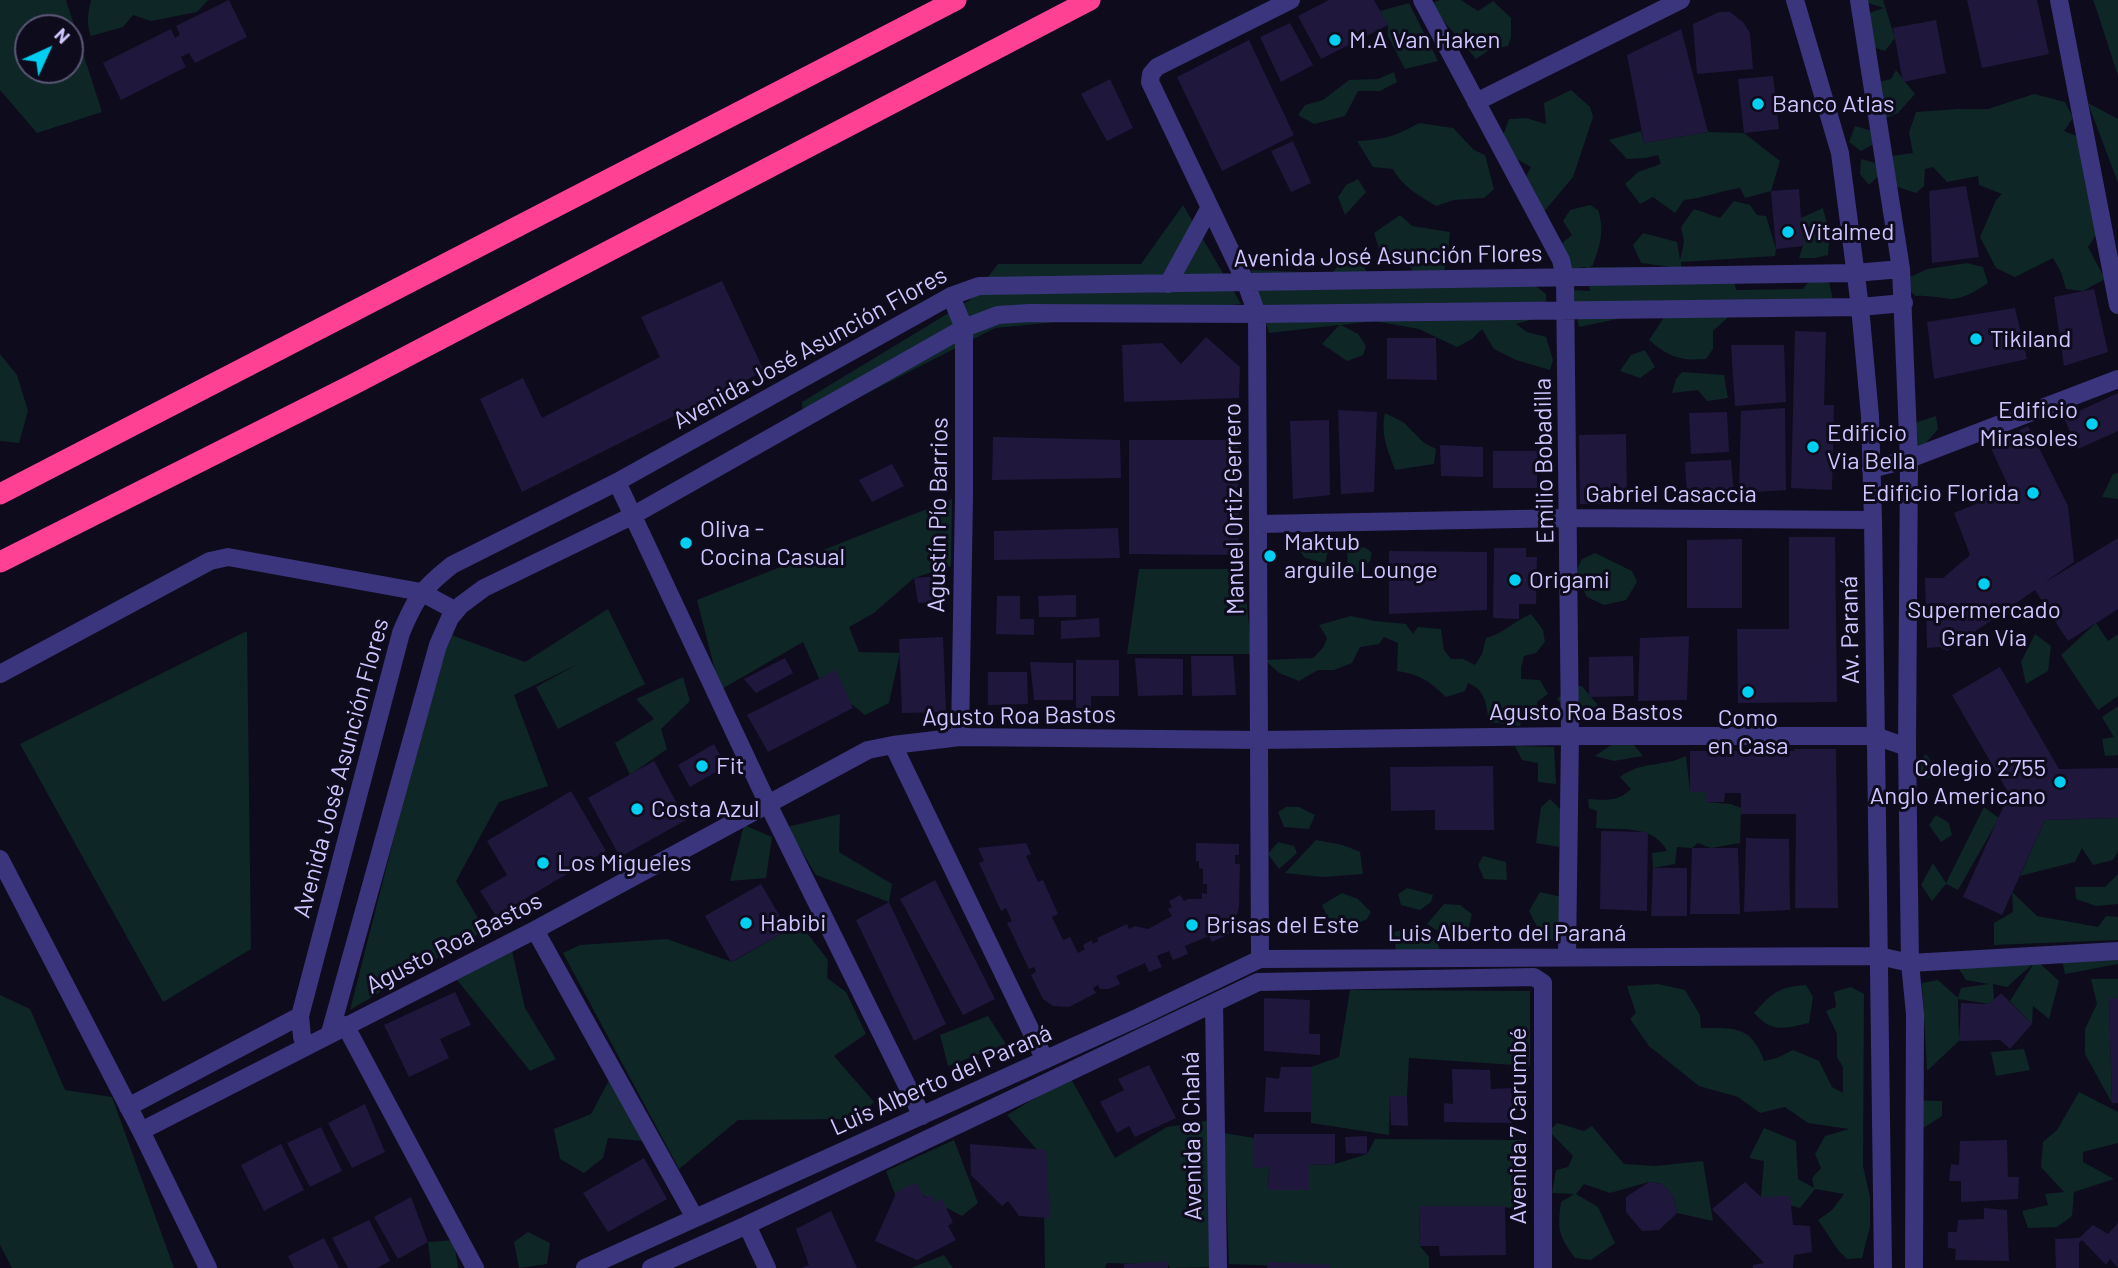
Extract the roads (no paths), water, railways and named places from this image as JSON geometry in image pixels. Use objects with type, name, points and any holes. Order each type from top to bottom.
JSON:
[{"type":"highway","points":[[0,494],[956,0]]},
{"type":"highway","points":[[0,562],[364,379],[1090,0]]},
{"type":"street","name":"Manuel Ortiz Gerrero","points":[[1260,959],[1257,314],[1246,283],[1150,82],[1151,74],[1157,67],[1291,0]]},
{"type":"street","name":"Emilio Bobadilla","points":[[1422,0],[1561,260],[1565,278],[1570,736],[1567,957]]},
{"type":"street","points":[[1476,102],[1681,0]]},
{"type":"street","name":"Av. Paraná","points":[[1795,0],[1840,153],[1860,307],[1870,416],[1883,1268]]},
{"type":"street","points":[[1859,0],[1904,303],[1909,459],[1907,747],[1910,963],[1915,1014],[1914,1268]]},
{"type":"street","points":[[2059,0],[2118,305]]},
{"type":"street","points":[[1168,284],[1210,207]]},
{"type":"street","name":"Avenida José Asunción Flores","points":[[306,1046],[302,1037],[300,1016],[401,633],[421,592],[452,565],[617,482],[951,296],[979,286],[1855,273],[1901,269]]},
{"type":"street","name":"Agustín Pío Barrios","points":[[951,296],[964,328],[960,737]]},
{"type":"street","points":[[475,1268],[338,1029],[438,645],[450,618],[484,588],[632,516],[964,328],[998,315],[1860,307],[1904,303]]},
{"type":"street","points":[[1871,469],[1909,459],[2118,379]]},
{"type":"street","points":[[617,482],[768,804],[922,1116]]},
{"type":"street","name":"Gabriel Casaccia","points":[[1259,524],[1569,518],[1873,520]]},
{"type":"street","points":[[0,674],[218,558],[228,557],[421,592],[456,611]]},
{"type":"street","name":"Agusto Roa Bastos","points":[[141,1131],[535,930],[868,750],[960,737],[1259,740],[1875,736],[1907,747]]},
{"type":"street","points":[[893,745],[1045,1060]]},
{"type":"street","points":[[0,859],[141,1131],[208,1268]]},
{"type":"street","points":[[535,930],[695,1218]]},
{"type":"street","name":"Luis Alberto del Paraná","points":[[585,1268],[1045,1060],[1260,959],[1879,956],[1910,963],[2118,951]]},
{"type":"street","name":"Avenida 7 Carumbé","points":[[1214,1003],[1258,982],[1535,977],[1543,983],[1543,1268]]},
{"type":"street","points":[[652,1268],[1214,1003]]},
{"type":"street","name":"Avenida 8 Chahá","points":[[1214,1003],[1218,1268]]},
{"type":"street","points":[[128,1107],[300,1016]]},
{"type":"street","points":[[747,1225],[767,1268]]},
{"type":"place","name":"M.A Van Haken","points":[[1335,40]]},
{"type":"place","name":"Banco Atlas","points":[[1758,104]]},
{"type":"place","name":"Vitalmed","points":[[1788,232]]},
{"type":"place","name":"Tikiland","points":[[1976,339]]},
{"type":"place","name":"Edificio Mirasoles","points":[[2092,424]]},
{"type":"place","name":"Edificio Via Bella","points":[[1813,447]]},
{"type":"place","name":"Edificio Florida","points":[[2033,493]]},
{"type":"place","name":"Oliva - Cocina Casual","points":[[686,543]]},
{"type":"place","name":"Maktub arguile Lounge","points":[[1270,556]]},
{"type":"place","name":"Origami","points":[[1515,580]]},
{"type":"place","name":"Supermercado Gran Via","points":[[1984,584]]},
{"type":"place","name":"Como en Casa","points":[[1748,692]]},
{"type":"place","name":"Fit","points":[[702,766]]},
{"type":"place","name":"Colegio 2755 Anglo Americano","points":[[2060,782]]},
{"type":"place","name":"Costa Azul","points":[[637,809]]},
{"type":"place","name":"Los Migueles","points":[[543,863]]},
{"type":"place","name":"Habibi","points":[[746,923]]},
{"type":"place","name":"Brisas del Este","points":[[1192,925]]}]
